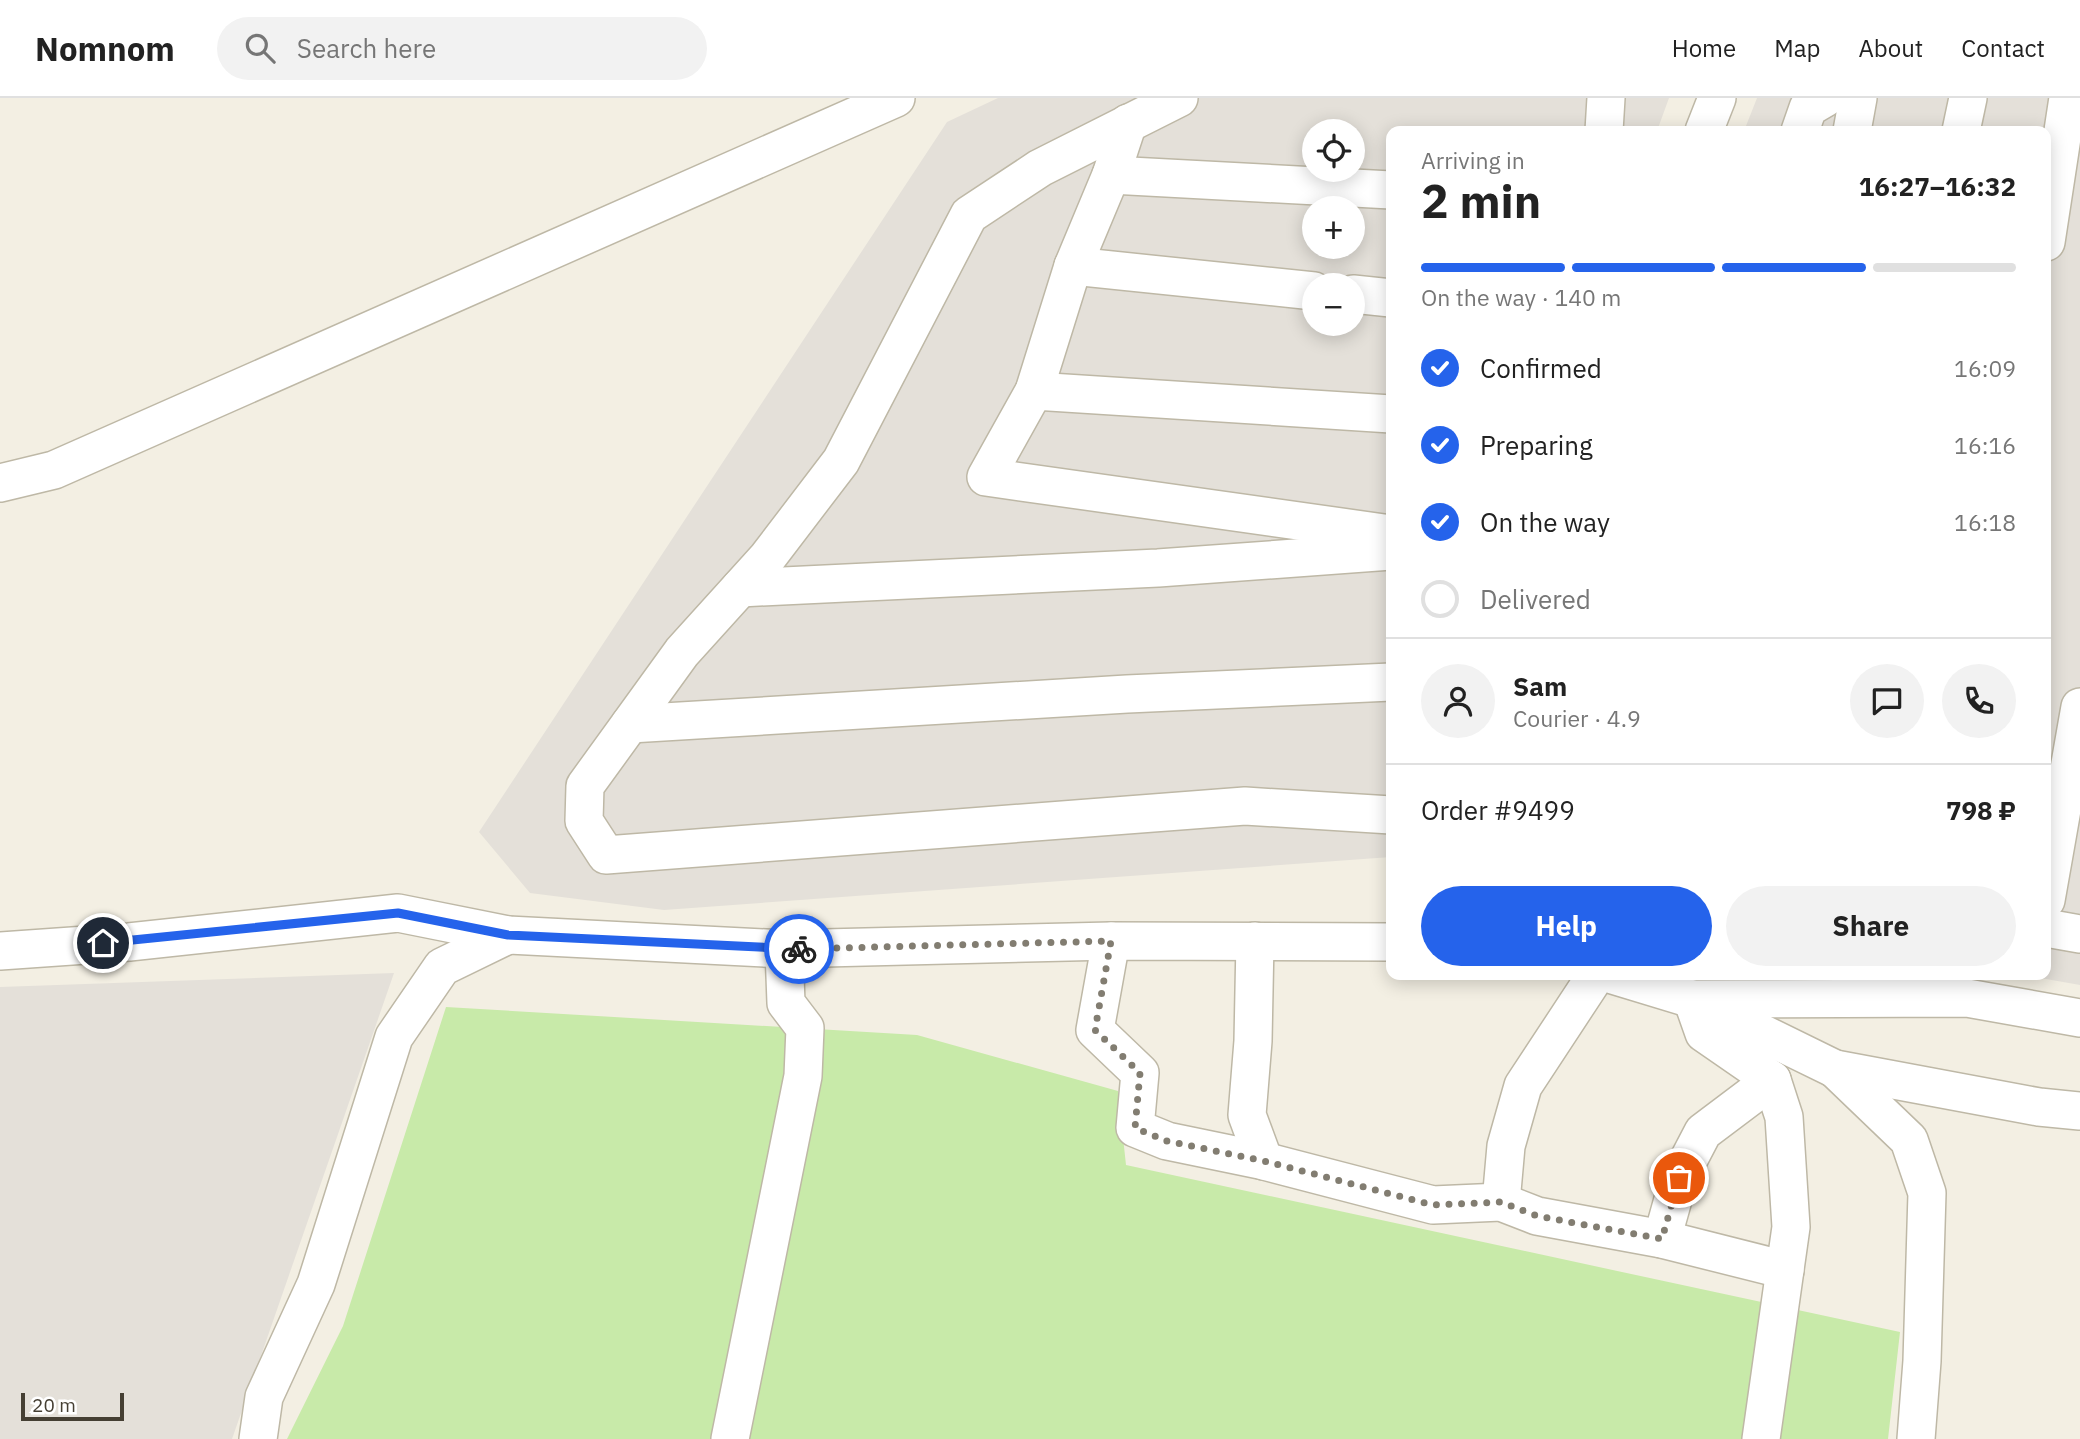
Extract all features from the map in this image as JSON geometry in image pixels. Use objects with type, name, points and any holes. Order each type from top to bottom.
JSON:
[{"type":"street","points":[[0,483],[54,470],[896,98]]},
{"type":"street","points":[[1179,98],[1040,168],[969,215],[841,461],[767,558],[682,652],[585,786],[584,821],[606,855],[1245,807],[1386,815]]},
{"type":"street","points":[[1604,126],[1606,98]]},
{"type":"street","points":[[1705,126],[1717,98]]},
{"type":"street","points":[[1802,126],[1808,108],[1825,98]]},
{"type":"street","points":[[1853,126],[1858,98]]},
{"type":"street","points":[[1963,126],[1968,98]]},
{"type":"street","points":[[2051,212],[2070,98],[2080,99]]},
{"type":"street","points":[[1128,123],[1111,175],[1073,266],[1034,391],[986,477],[1386,533]]},
{"type":"street","points":[[1111,175],[1386,190]]},
{"type":"street","points":[[1073,266],[1302,289]]},
{"type":"street","points":[[1365,295],[1386,297]]},
{"type":"street","points":[[1034,391],[1386,414]]},
{"type":"street","points":[[740,588],[1158,568],[1386,551]]},
{"type":"street","points":[[630,724],[1127,694],[1386,682]]},
{"type":"street","points":[[2051,872],[2080,707]]},
{"type":"street","points":[[0,951],[129,942],[398,913],[508,935],[784,949],[1111,941],[1386,942]]},
{"type":"street","points":[[2051,930],[2080,934]]},
{"type":"street","points":[[258,1439],[264,1397],[316,1284],[394,1037],[442,967],[508,935]]},
{"type":"street","points":[[1111,941],[1095,1030],[1140,1073],[1135,1128],[1167,1141],[1264,1161],[1433,1205],[1501,1202],[1537,1216],[1662,1239],[1785,1270]]},
{"type":"street","points":[[1255,941],[1253,1041],[1247,1115],[1264,1161]]},
{"type":"street","points":[[730,1439],[803,1076],[805,1028],[786,1003],[784,949]]},
{"type":"street","points":[[1501,1202],[1506,1146],[1523,1086],[1593,980]]},
{"type":"street","points":[[1629,980],[1692,999],[1835,1069],[2039,1107],[2080,1111]]},
{"type":"street","points":[[1692,999],[1966,998],[2080,1018]]},
{"type":"street","points":[[1692,999],[1704,1033],[1772,1080],[1784,1117],[1791,1227],[1761,1439]]},
{"type":"street","points":[[1835,1069],[1909,1140],[1927,1193],[1922,1361],[1916,1439]]},
{"type":"street","points":[[1662,1239],[1679,1178],[1703,1132],[1772,1080]]},
{"type":"shaded area","points":[[998,98],[1669,98],[1659,126],[1386,126],[1386,857],[664,910],[530,893],[479,832],[947,122]]},
{"type":"shaded area","points":[[1757,98],[2080,98],[2080,985],[2051,980],[2051,126],[1746,126]]},
{"type":"shaded area","points":[[394,973],[232,1439],[0,1439],[0,987]]},
{"type":"green space","points":[[446,1007],[917,1035],[1118,1091],[1126,1165],[1900,1332],[1888,1439],[287,1439],[343,1326]]},
{"type":"way so far","points":[[799,949],[1111,941],[1095,1030],[1140,1073],[1135,1128],[1167,1141],[1264,1161],[1433,1205],[1501,1202],[1537,1216],[1662,1239],[1679,1178]]},
{"type":"route","points":[[103,943],[398,913],[508,935],[799,949]]}]
